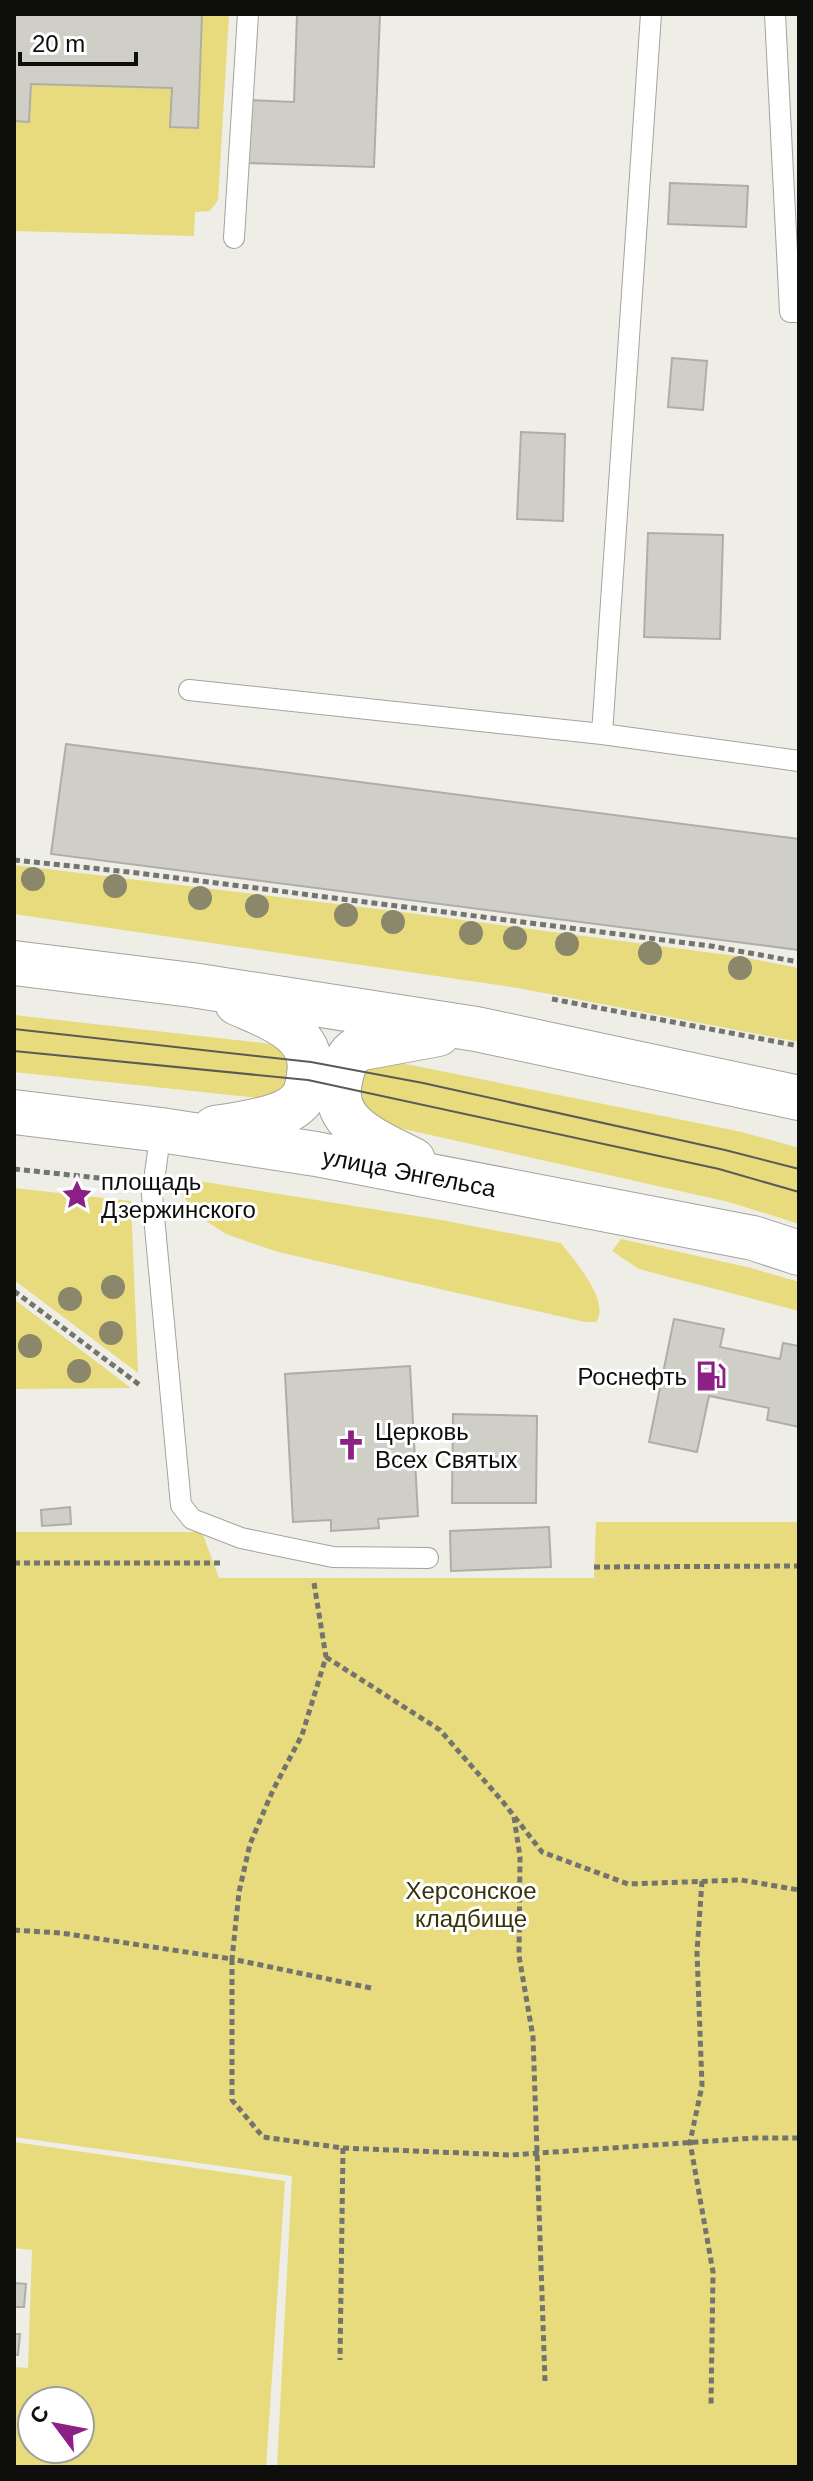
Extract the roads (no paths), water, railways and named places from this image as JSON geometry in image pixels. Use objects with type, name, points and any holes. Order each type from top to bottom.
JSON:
[{"type":"main road","points":[[14,963],[192,985],[476,1029],[799,1098]]},
{"type":"main road","points":[[161,1130],[220,1127],[267,1118],[298,1103],[307,1088],[310,1052],[278,1020],[192,985]]},
{"type":"main road","points":[[450,1178],[370,1138],[349,1121],[339,1108],[336,1095],[342,1070],[357,1049],[476,1029]]},
{"type":"main road","name":"улица Энгельса","points":[[14,1112],[161,1130],[450,1178],[753,1238],[799,1253]]},
{"type":"lane","points":[[234,238],[248,14]]},
{"type":"lane","points":[[602,734],[651,14]]},
{"type":"lane","points":[[775,14],[790,312],[799,312]]},
{"type":"lane","points":[[189,690],[602,734],[799,761]]},
{"type":"lane","points":[[161,1130],[152,1195],[181,1505],[192,1519],[241,1538],[333,1557],[428,1558]]},
{"type":"tram line","points":[[14,1029],[311,1062],[423,1083],[799,1169]]},
{"type":"tram line","points":[[14,1051],[308,1080],[719,1169],[799,1192]]},
{"type":"place","name":"площадь Дзержинского","points":[[77,1195]]},
{"type":"place","name":"Роснефть","points":[[711,1376]]},
{"type":"place","name":"Церковь Всех Святых","points":[[351,1445]]},
{"type":"park label","name":"Херсонское кладбище","points":[[471,1904]]}]
